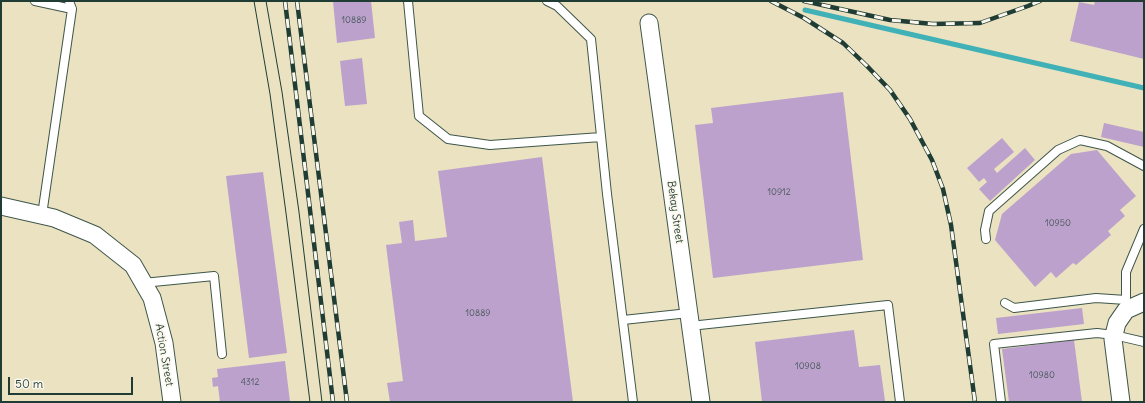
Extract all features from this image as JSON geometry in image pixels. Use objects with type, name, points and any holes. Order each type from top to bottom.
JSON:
[{"type":"street","name":"Bekay Street","points":[[649,23],[701,402]]},
{"type":"street","name":"Action Street","points":[[1,206],[54,218],[95,235],[133,265],[152,298],[164,343],[172,402]]},
{"type":"street","points":[[1121,402],[1113,339],[1117,323],[1126,305],[1144,302]]},
{"type":"lane","points":[[35,1],[70,5],[42,215]]},
{"type":"lane","points":[[408,1],[419,116],[448,139],[490,145],[601,137]]},
{"type":"lane","points":[[547,1],[557,6],[591,39],[601,137],[633,402]]},
{"type":"lane","points":[[986,239],[985,230],[989,210],[1058,150],[1080,140],[1107,146],[1144,166]]},
{"type":"lane","points":[[1005,303],[1014,308],[1096,298],[1126,305],[1126,272],[1144,229]]},
{"type":"lane","points":[[143,283],[214,276],[222,354]]},
{"type":"lane","points":[[623,320],[689,319],[888,305],[900,402]]},
{"type":"lane","points":[[1001,402],[994,344],[1097,333],[1114,335],[1144,342]]},
{"type":"building","points":[[333,1],[371,1],[375,38],[337,43]]},
{"type":"building","points":[[1095,1],[1144,1],[1144,59],[1070,41],[1079,2],[1094,5]]},
{"type":"building","points":[[362,58],[367,104],[345,106],[340,61]]},
{"type":"building","points":[[843,92],[863,260],[713,278],[695,125],[713,123],[711,108]]},
{"type":"building","points":[[1104,123],[1144,132],[1144,147],[1101,137]]},
{"type":"building","points":[[1002,138],[1014,152],[994,169],[997,173],[1025,148],[1035,160],[990,201],[979,189],[987,182],[984,178],[979,182],[967,168]]},
{"type":"building","points":[[1097,150],[1136,196],[1120,210],[1125,216],[1108,231],[1111,235],[1076,265],[1073,263],[1056,278],[1051,272],[1035,287],[995,240],[1002,214],[1071,154]]},
{"type":"building","points":[[542,157],[573,402],[390,402],[387,383],[403,381],[386,245],[402,243],[399,222],[413,220],[415,241],[447,237],[438,171]]},
{"type":"building","points":[[263,172],[287,353],[249,358],[226,176]]},
{"type":"building","points":[[1082,308],[1084,324],[998,334],[996,318]]},
{"type":"building","points":[[854,330],[859,367],[880,365],[885,401],[762,402],[755,342]]},
{"type":"building","points":[[1074,340],[1082,402],[1009,402],[1002,349]]},
{"type":"building","points":[[285,361],[290,402],[220,402],[218,386],[213,387],[212,378],[218,377],[217,369]]},
{"type":"waterway","points":[[805,10],[1144,88]]},
{"type":"tram line","points":[[254,1],[270,94],[310,402]]},
{"type":"tram line","points":[[266,1],[282,92],[299,212],[322,402]]},
{"type":"railway","points":[[285,1],[333,402]]},
{"type":"railway","points":[[297,1],[347,402]]},
{"type":"railway","points":[[771,1],[804,18],[843,43],[867,66],[890,90],[910,119],[932,160],[943,189],[951,225],[975,402]]},
{"type":"railway","points":[[804,1],[890,20],[933,24],[980,23],[1040,1]]}]
